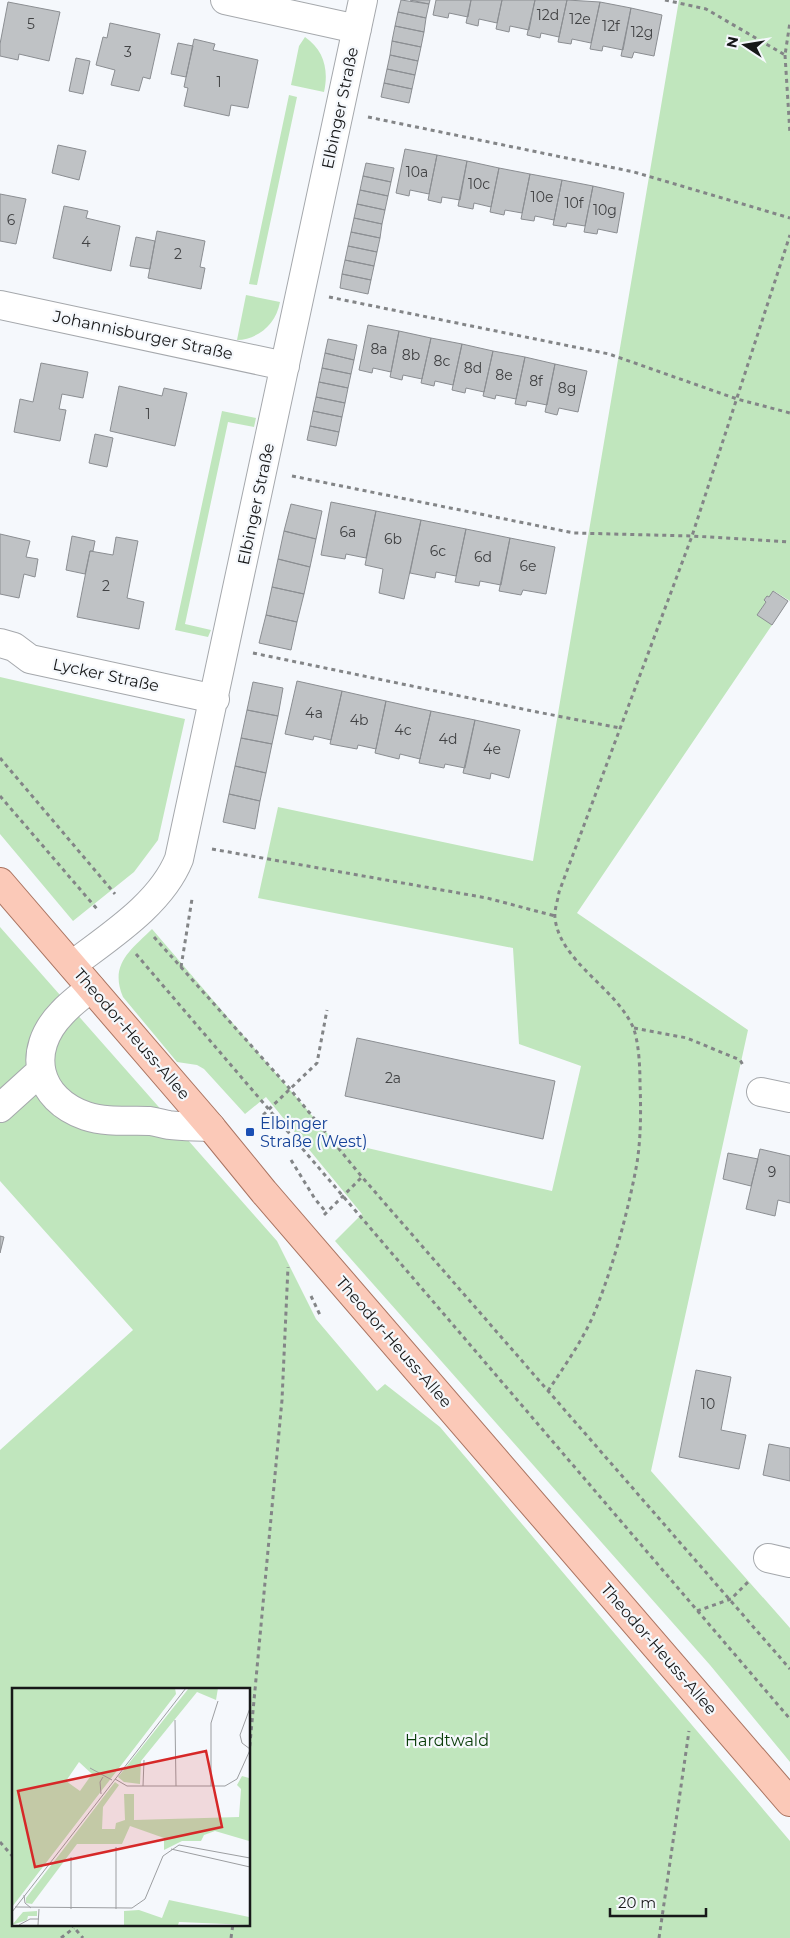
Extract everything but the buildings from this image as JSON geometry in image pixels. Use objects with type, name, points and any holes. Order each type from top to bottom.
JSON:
[{"type":"main road","name":"Theodor-Heuss-Allee","points":[[0,882],[211,1127],[264,1192],[790,1802]]},
{"type":"street","points":[[225,0],[358,29]]},
{"type":"street","name":"Elbinger Straße","points":[[72,964],[125,923],[160,892],[168,882],[180,859],[363,0]]},
{"type":"street","name":"Johannisburger Straße","points":[[0,305],[285,366]]},
{"type":"street","name":"Lycker Straße","points":[[0,643],[14,647],[30,659],[214,699]]},
{"type":"street","points":[[91,988],[61,1014],[48,1033],[43,1045],[41,1071],[45,1085],[51,1094],[62,1104],[86,1116],[119,1122],[151,1121],[169,1125],[211,1127]]},
{"type":"street","points":[[0,1108],[41,1071]]},
{"type":"street","points":[[761,1092],[790,1098]]},
{"type":"path","points":[[665,0],[706,9],[785,55]]},
{"type":"path","points":[[790,22],[785,55],[790,134]]},
{"type":"path","points":[[340,111],[634,172],[790,218]]},
{"type":"path","points":[[548,1391],[575,1350],[595,1310],[622,1226],[637,1162],[641,1113],[640,1066],[634,1028],[616,1001],[578,961],[560,938],[555,916],[560,892],[692,536],[790,235]]},
{"type":"path","points":[[301,291],[609,354],[737,399],[790,413]]},
{"type":"path","points":[[263,470],[574,534],[692,536],[790,542]]},
{"type":"path","points":[[226,647],[620,728]]},
{"type":"path","points":[[0,758],[105,883],[125,923],[269,1110],[790,1719]]},
{"type":"path","points":[[0,796],[125,923],[181,968],[290,1089],[362,1177],[790,1669]]},
{"type":"path","points":[[183,844],[487,898],[555,916]]},
{"type":"path","points":[[181,968],[193,897]]},
{"type":"path","points":[[263,1115],[317,1063],[327,1010]]},
{"type":"path","points":[[634,1028],[687,1038],[740,1060],[761,1092]]},
{"type":"path","points":[[291,1160],[315,1199],[326,1212]]},
{"type":"path","points":[[250,1743],[282,1400],[288,1261]]},
{"type":"path","points":[[698,1611],[730,1599]]},
{"type":"path","points":[[659,1938],[694,1692]]},
{"type":"path","points":[[0,1842],[12,1856]]},
{"type":"path","points":[[61,1938],[74,1928],[83,1938]]},
{"type":"green space","points":[[679,0],[790,0],[790,601],[774,591],[764,600],[766,602],[758,615],[772,625],[577,913],[748,1030],[651,1471],[790,1628],[790,1762],[710,1665],[335,1241],[362,1214],[266,1097],[245,1114],[204,1069],[197,1065],[177,1062],[123,997],[119,985],[120,967],[124,959],[152,929],[333,1140],[552,1191],[581,1066],[519,1044],[513,948],[258,898],[278,807],[533,861]]},
{"type":"green space","points":[[305,37],[321,54],[326,76],[324,92],[291,85],[299,46]]},
{"type":"green space","points":[[289,95],[297,97],[257,285],[249,284]]},
{"type":"green space","points":[[246,295],[280,302],[275,317],[265,329],[252,337],[237,340]]},
{"type":"green space","points":[[222,411],[256,418],[254,427],[228,422],[185,624],[211,630],[208,637],[175,630]]},
{"type":"green space","points":[[0,677],[185,719],[158,840],[134,872],[73,921],[0,834]]},
{"type":"green space","name":"Hardtwald","points":[[0,927],[277,1241],[316,1319],[377,1391],[385,1384],[440,1427],[790,1841],[790,1938],[0,1938],[0,1450],[133,1330],[0,1181]]},
{"type":"place","name":"Elbinger Straße (West)","points":[[250,1132]]}]
